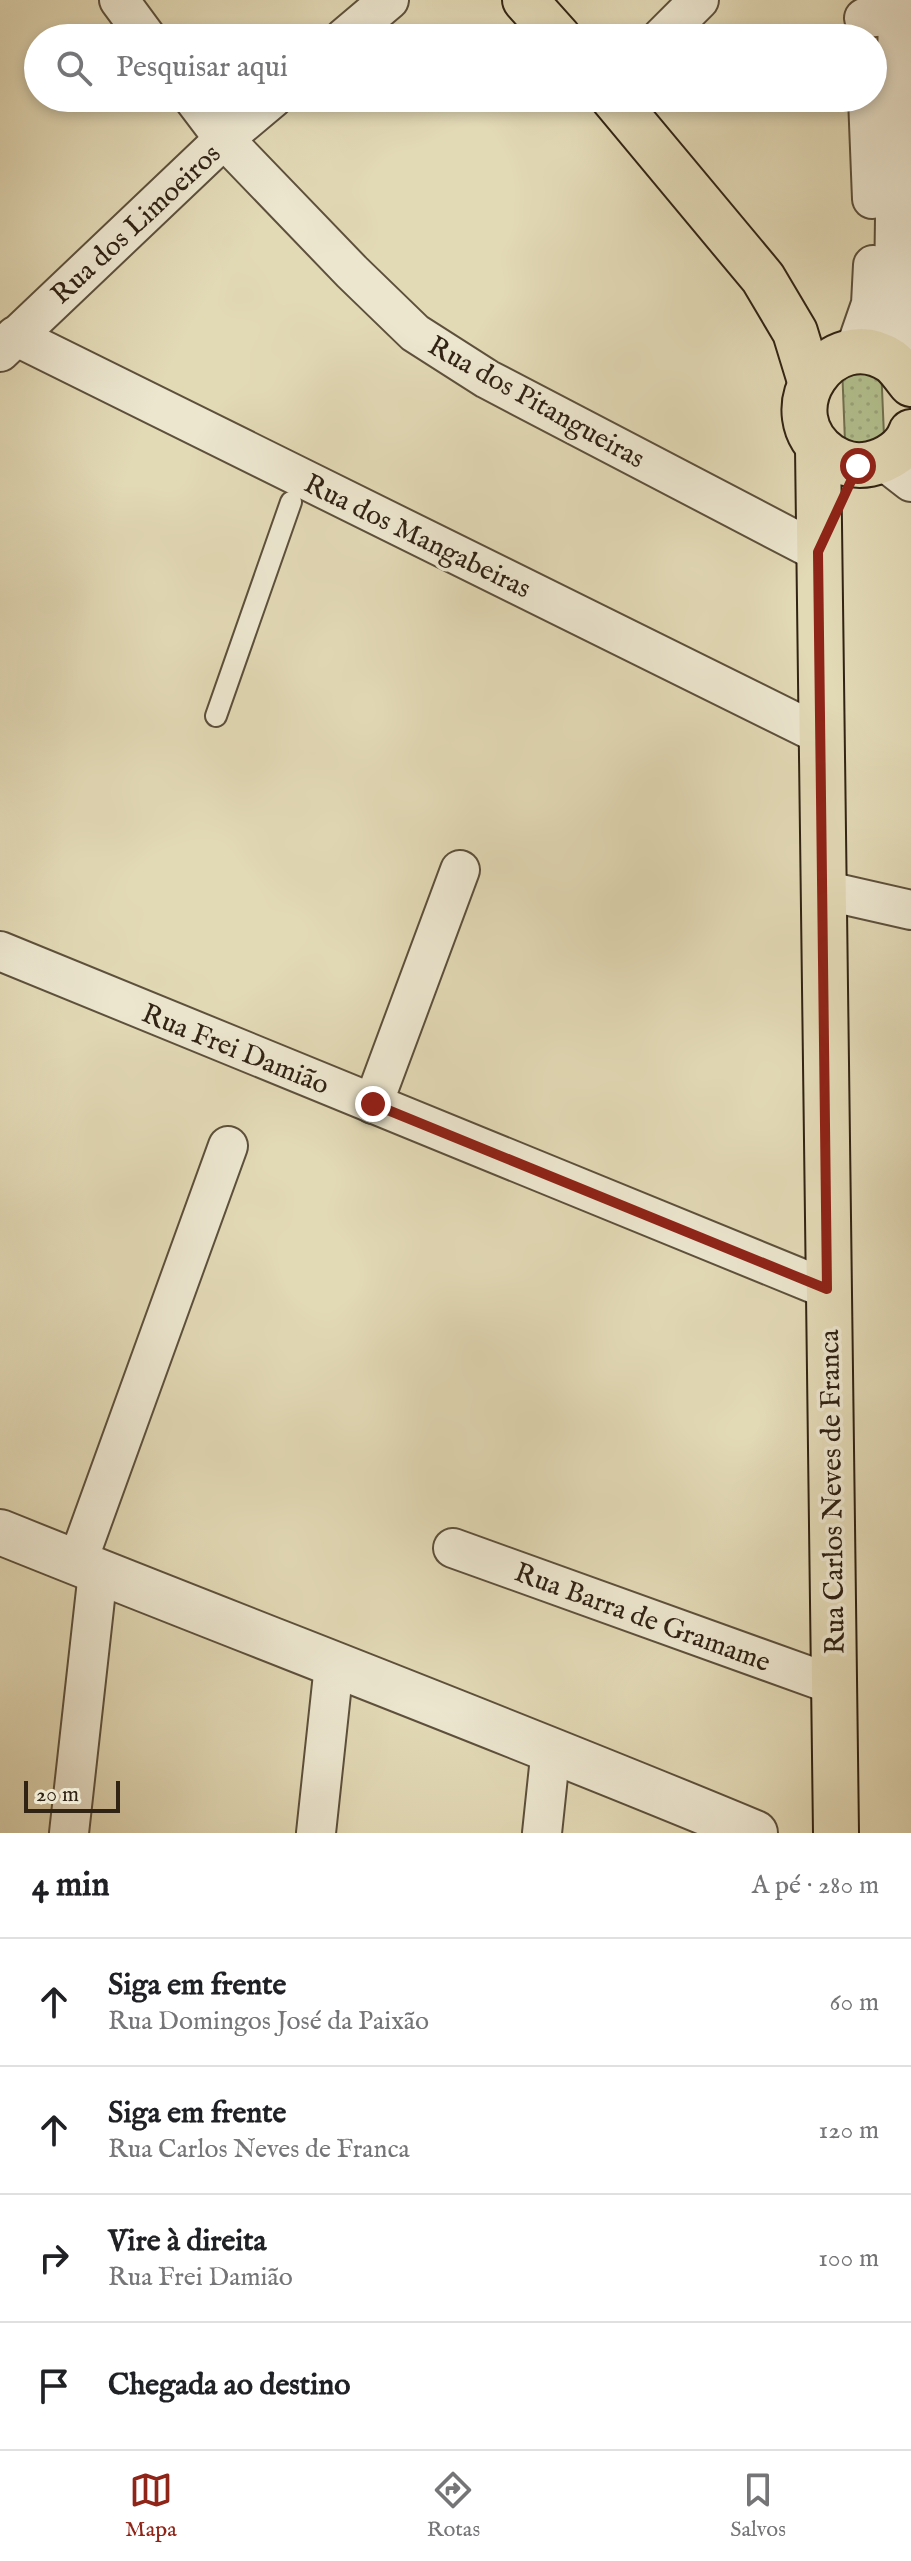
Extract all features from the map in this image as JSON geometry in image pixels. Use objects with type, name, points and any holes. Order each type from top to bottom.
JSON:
[{"type":"main road","points":[[525,0],[546,24]]},
{"type":"main road","points":[[625,112],[763,278],[779,302],[861,368],[803,410],[811,438],[818,448],[838,461],[891,460]]},
{"type":"main road","name":"Rua Carlos Neves de Franca","points":[[818,448],[827,1289],[838,1828]]},
{"type":"main road","points":[[818,552],[891,460]]},
{"type":"street","points":[[119,0],[137,24]]},
{"type":"street","points":[[361,24],[389,0]]},
{"type":"street","points":[[675,24],[699,0]]},
{"type":"street","name":"Rua dos Pitangueiras","points":[[204,112],[224,139],[415,333],[487,379],[818,552]]},
{"type":"street","name":"Rua dos Limoeiros","points":[[7,344],[256,112]]},
{"type":"street","points":[[861,368],[873,277],[868,112]]},
{"type":"street","points":[[861,368],[878,112]]},
{"type":"street","name":"Rua dos Mangabeiras","points":[[7,344],[297,491],[821,735]]},
{"type":"street","points":[[373,1104],[460,870]]},
{"type":"street","points":[[823,890],[911,910]]},
{"type":"street","name":"Rua Frei Damião","points":[[0,951],[827,1289]]},
{"type":"street","points":[[69,1833],[88,1567],[228,1146]]},
{"type":"street","points":[[0,1532],[551,1748],[755,1833]]},
{"type":"street","name":"Rua Barra de Gramame","points":[[453,1548],[834,1685]]},
{"type":"street","points":[[316,1833],[334,1665]]},
{"type":"street","points":[[542,1833],[551,1748]]},
{"type":"lane","points":[[216,716],[297,491]]},
{"type":"green space","points":[[842,365],[881,365],[884,436],[880,449],[845,442]]},
{"type":"route","points":[[373,1104],[827,1289],[818,552],[858,466]]}]
